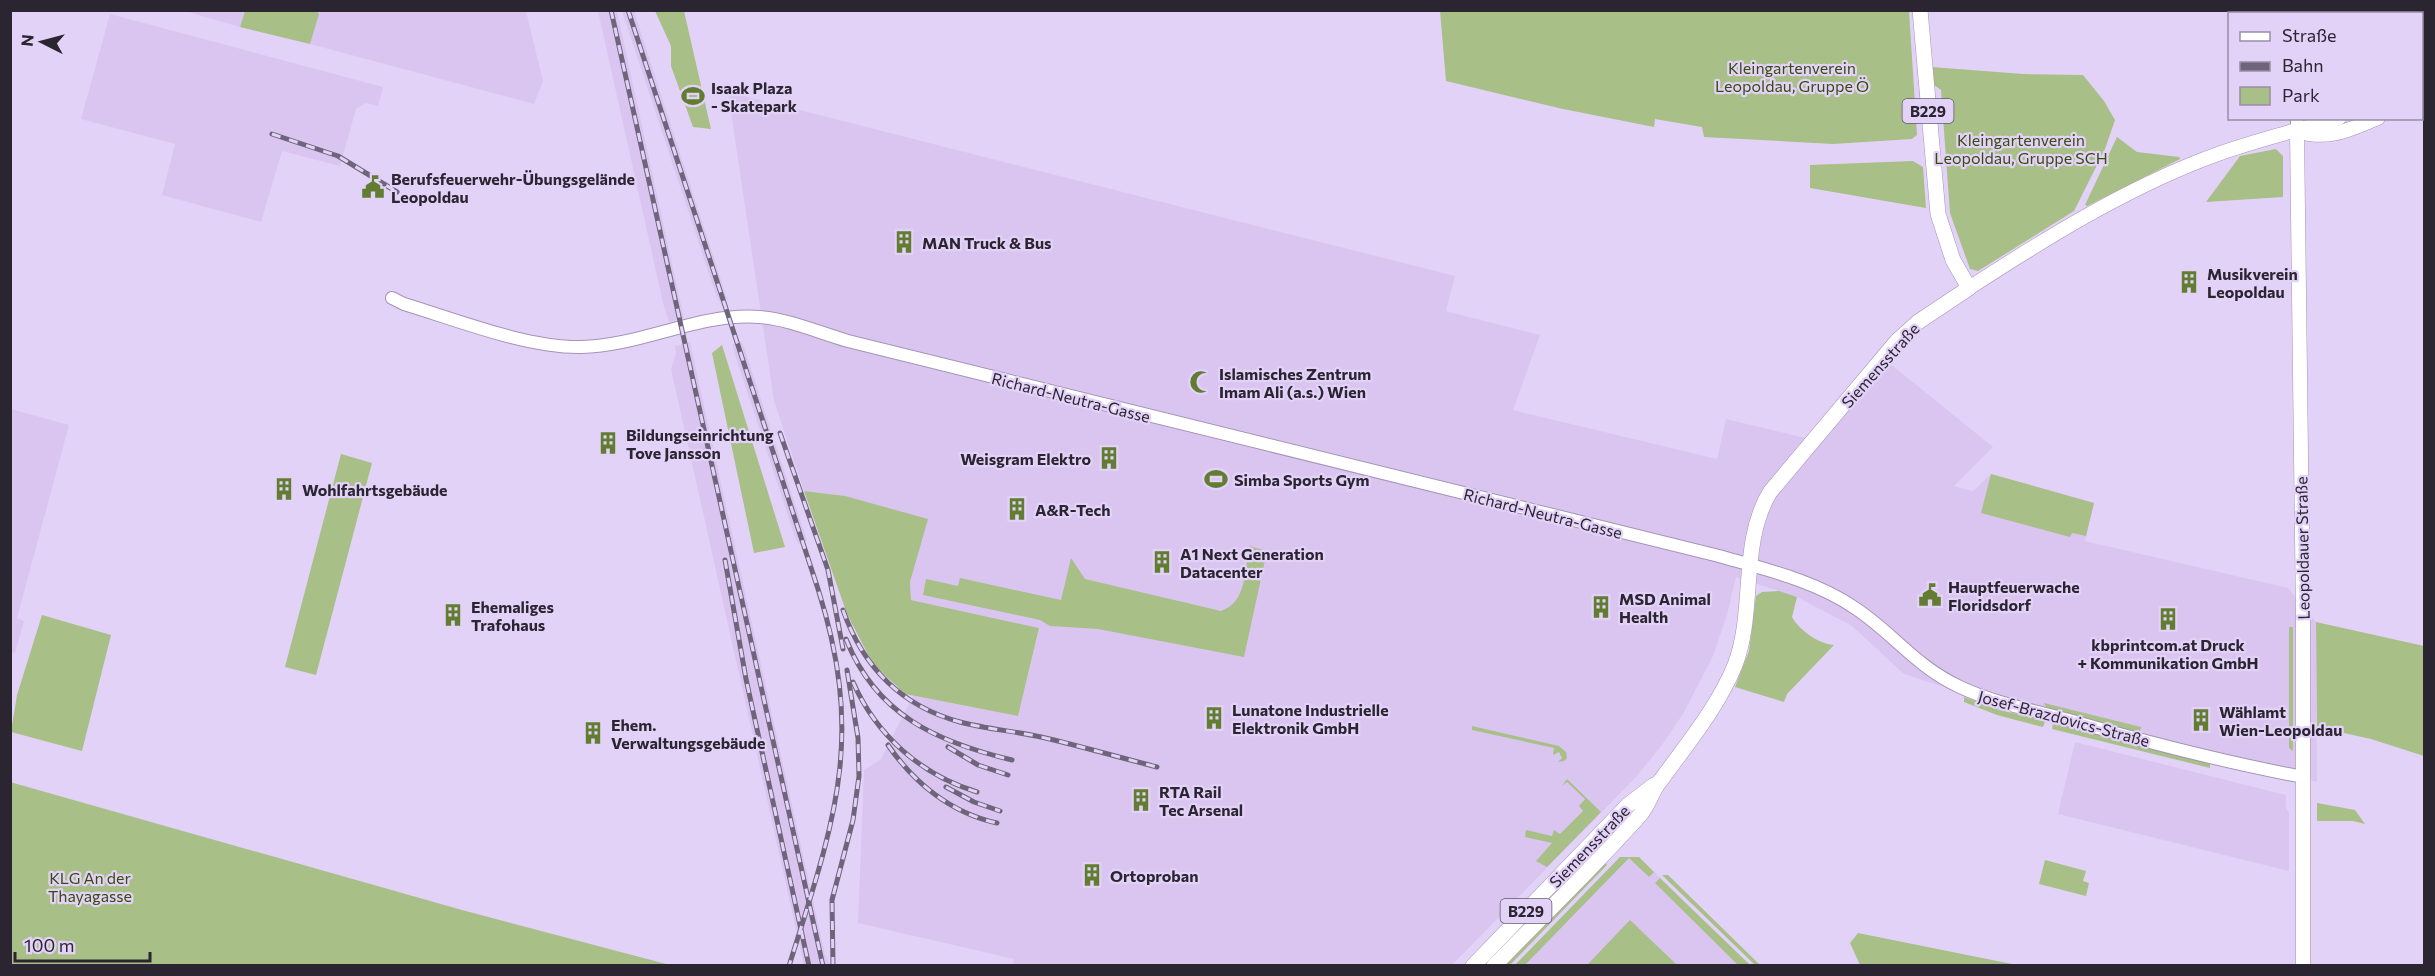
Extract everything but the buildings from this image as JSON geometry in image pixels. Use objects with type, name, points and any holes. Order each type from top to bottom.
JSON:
[{"type":"main road","name":"B229","points":[[1920,10],[1938,214],[1953,260],[1969,288]]},
{"type":"main road","name":"Siemensstraße","points":[[1494,966],[1641,814],[1659,782],[1692,740],[1734,668],[1741,640],[1757,523],[1770,492],[1897,341],[1918,321],[2073,223],[2160,179],[2229,149],[2297,125],[2326,120]]},
{"type":"main road","points":[[2297,125],[2315,137],[2340,133],[2373,120]]},
{"type":"main road","name":"Leopoldauer Straße","points":[[2297,125],[2303,966]]},
{"type":"main road","name":"Siemensstraße","points":[[1473,966],[1628,805],[1659,782]]},
{"type":"street","name":"Richard-Neutra-Gasse","points":[[392,298],[404,304],[525,339],[579,347],[618,342],[720,319],[762,317],[848,341],[1750,565]]},
{"type":"street","name":"Josef-Brazdovics-Straße","points":[[1750,565],[1801,582],[1856,608],[1920,664],[1960,687],[1984,697],[2119,734],[2303,777]]},
{"type":"shaded area","points":[[181,10],[245,11],[240,27]]},
{"type":"shaded area","points":[[317,11],[526,11],[543,81],[534,104],[310,44]]},
{"type":"shaded area","points":[[598,11],[617,11],[684,319],[669,322],[663,303]]},
{"type":"shaded area","points":[[622,11],[634,11],[727,299],[719,301],[716,295]]},
{"type":"shaded area","points":[[110,14],[383,87],[378,106],[366,103],[356,109],[340,166],[282,151],[261,222],[162,195],[175,144],[81,119]]},
{"type":"shaded area","points":[[728,92],[1455,276],[1446,311],[1540,335],[1513,410],[1717,459],[1726,419],[1814,440],[1888,362],[1993,447],[1954,486],[1973,491],[1991,474],[2094,503],[2085,541],[2288,588],[2316,622],[2317,782],[2000,705],[1904,674],[1852,626],[1797,597],[1736,577],[1727,615],[1713,656],[1683,714],[1662,745],[1636,777],[1452,965],[1013,965],[1014,959],[858,923],[864,770],[881,759],[913,696],[1018,716],[1039,628],[911,600],[910,582],[916,558],[845,496],[804,491],[774,401]]},
{"type":"shaded area","points":[[741,341],[807,541],[798,544],[734,352],[733,344]]},
{"type":"shaded area","points":[[690,342],[825,955],[831,965],[804,965],[671,369],[676,353],[675,346]]},
{"type":"shaded area","points":[[11,409],[69,425],[17,618],[24,621],[15,653],[10,652]]},
{"type":"shaded area","points":[[2075,742],[2286,795],[2286,808],[2289,812],[2289,871],[2058,814]]},
{"type":"shaded area","points":[[1620,857],[1639,857],[1750,965],[1515,966]]},
{"type":"green space","points":[[245,11],[317,11],[319,14],[310,44],[240,27]]},
{"type":"green space","name":"Isaak Plaza - Skatepark","points":[[655,11],[684,11],[711,129],[693,127],[671,66],[671,46]]},
{"type":"green space","name":"Kleingartenverein Leopoldau, Gruppe Ö","points":[[1440,11],[1909,11],[1917,135],[1912,139],[1833,144],[1704,137],[1702,127],[1655,119],[1654,127],[1563,109],[1446,81]]},
{"type":"green space","name":"Kleingartenverein Leopoldau, Gruppe SCH","points":[[1932,67],[2023,74],[2083,75],[2104,101],[2115,120],[2105,149],[2074,211],[1978,271],[1970,269],[1950,213],[1941,90],[1934,85]]},
{"type":"green space","points":[[2117,137],[2137,152],[2179,157],[2180,159],[2087,206],[2085,205]]},
{"type":"green space","points":[[2276,149],[2283,156],[2283,197],[2206,202],[2240,156]]},
{"type":"green space","points":[[1913,161],[1923,167],[1926,208],[1810,188],[1810,165]]},
{"type":"green space","points":[[722,345],[785,547],[754,553],[712,353]]},
{"type":"green space","points":[[341,454],[372,463],[316,675],[285,667]]},
{"type":"green space","points":[[1991,474],[2094,503],[2086,536],[2072,533],[2070,537],[1981,513]]},
{"type":"green space","points":[[804,491],[845,496],[928,519],[910,582],[911,600],[1039,628],[1018,716],[905,694],[873,664],[847,614]]},
{"type":"green space","points":[[1249,546],[1267,551],[1244,657],[1098,629],[1050,626],[1040,620],[923,595],[926,579],[958,586],[960,578],[1061,600],[1071,558],[1085,579],[1221,611],[1230,607],[1240,593]]},
{"type":"green space","points":[[1779,591],[1797,597],[1792,617],[1799,627],[1810,636],[1834,645],[1787,694],[1784,702],[1735,687],[1749,651],[1756,596],[1762,592]]},
{"type":"green space","points":[[42,615],[111,635],[82,751],[11,732],[17,695]]},
{"type":"green space","points":[[2316,622],[2424,646],[2424,756],[2371,739],[2317,727]]},
{"type":"green space","points":[[2289,627],[2293,627],[2293,751],[2289,748]]},
{"type":"green space","points":[[1964,697],[1996,709],[2045,721],[2043,727],[1997,715],[1964,702]]},
{"type":"green space","points":[[2044,703],[2141,727],[2140,734],[2046,707]]},
{"type":"green space","points":[[2053,723],[2210,762],[2210,768],[2052,729]]},
{"type":"green space","points":[[1472,726],[1559,746],[1566,752],[1567,758],[1558,762],[1562,758],[1559,752],[1553,755],[1554,748],[1472,730]]},
{"type":"green space","points":[[1567,779],[1601,812],[1547,867],[1536,861],[1552,843],[1525,837],[1526,830],[1552,836],[1554,830],[1560,834],[1583,811],[1579,806],[1585,799],[1567,782],[1562,786]]},
{"type":"green space","name":"KLG An der Thayagasse","points":[[10,782],[462,910],[670,965],[11,965]]},
{"type":"green space","points":[[2317,803],[2355,810],[2365,824],[2353,821],[2317,821]]},
{"type":"green space","points":[[1620,857],[1639,857],[1654,872],[1649,877],[1629,858],[1525,965],[1515,965]]},
{"type":"green space","points":[[2045,860],[2086,871],[2083,881],[2089,883],[2086,896],[2039,884]]},
{"type":"green space","points":[[1605,862],[1607,865],[1510,965],[1505,966]]},
{"type":"green space","points":[[1662,875],[1668,875],[1760,965],[1755,965]]},
{"type":"green space","points":[[1660,878],[1750,965],[1738,965],[1655,883]]},
{"type":"green space","points":[[1630,920],[1677,965],[1587,965]]},
{"type":"green space","points":[[1858,933],[2017,965],[1860,965],[1850,943]]},
{"type":"railway","points":[[611,10],[823,966]]},
{"type":"railway","points":[[628,10],[818,589],[832,643],[840,691],[842,737],[838,780],[831,823],[789,966]]},
{"type":"railway","points":[[272,134],[338,156],[397,192]]},
{"type":"railway","points":[[780,433],[828,570],[843,649]]},
{"type":"railway","points":[[725,560],[746,679],[809,966]]},
{"type":"railway","points":[[843,610],[851,631],[873,666],[902,695],[920,706],[960,722],[1041,737],[1157,767]]},
{"type":"railway","points":[[846,639],[859,665],[874,687],[892,706],[912,721],[934,734],[959,744],[1012,760]]},
{"type":"railway","points":[[833,966],[832,900],[853,820],[859,776],[858,738],[847,670]]},
{"type":"railway","points":[[853,682],[874,719],[903,750],[919,764],[937,775],[977,792]]},
{"type":"railway","points":[[888,745],[910,772],[935,794],[964,812],[997,823]]},
{"type":"railway","points":[[948,747],[978,765],[1008,775]]},
{"type":"railway","points":[[946,787],[974,802],[1000,811]]},
{"type":"place","name":"Isaak Plaza - Skatepark","points":[[693,96]]},
{"type":"place","name":"Berufsfeuerwehr-Übungsgelände Leopoldau","points":[[373,187]]},
{"type":"place","name":"MAN Truck & Bus","points":[[904,242]]},
{"type":"place","name":"Musikverein Leopoldau","points":[[2189,282]]},
{"type":"place","name":"Islamisches Zentrum Imam Ali (a.s.) Wien","points":[[1201,382]]},
{"type":"place","name":"Bildungseinrichtung Tove Jansson","points":[[608,443]]},
{"type":"place","name":"Weisgram Elektro","points":[[1109,458]]},
{"type":"place","name":"Simba Sports Gym","points":[[1216,479]]},
{"type":"place","name":"Wohlfahrtsgebäude","points":[[284,489]]},
{"type":"place","name":"A&R-Tech","points":[[1017,509]]},
{"type":"place","name":"A1 Next Generation Datacenter","points":[[1162,562]]},
{"type":"place","name":"Hauptfeuerwache Floridsdorf","points":[[1930,595]]},
{"type":"place","name":"MSD Animal Health","points":[[1601,607]]},
{"type":"place","name":"Ehemaliges Trafohaus","points":[[453,615]]},
{"type":"place","name":"kbprintcom.at Druck + Kommunikation GmbH","points":[[2168,619]]},
{"type":"place","name":"Lunatone Industrielle Elektronik GmbH","points":[[1214,718]]},
{"type":"place","name":"Wählamt Wien-Leopoldau","points":[[2201,720]]},
{"type":"place","name":"Ehem. Verwaltungsgebäude","points":[[593,733]]},
{"type":"place","name":"RTA Rail Tec Arsenal","points":[[1141,800]]},
{"type":"place","name":"Ortoproban","points":[[1092,875]]}]
